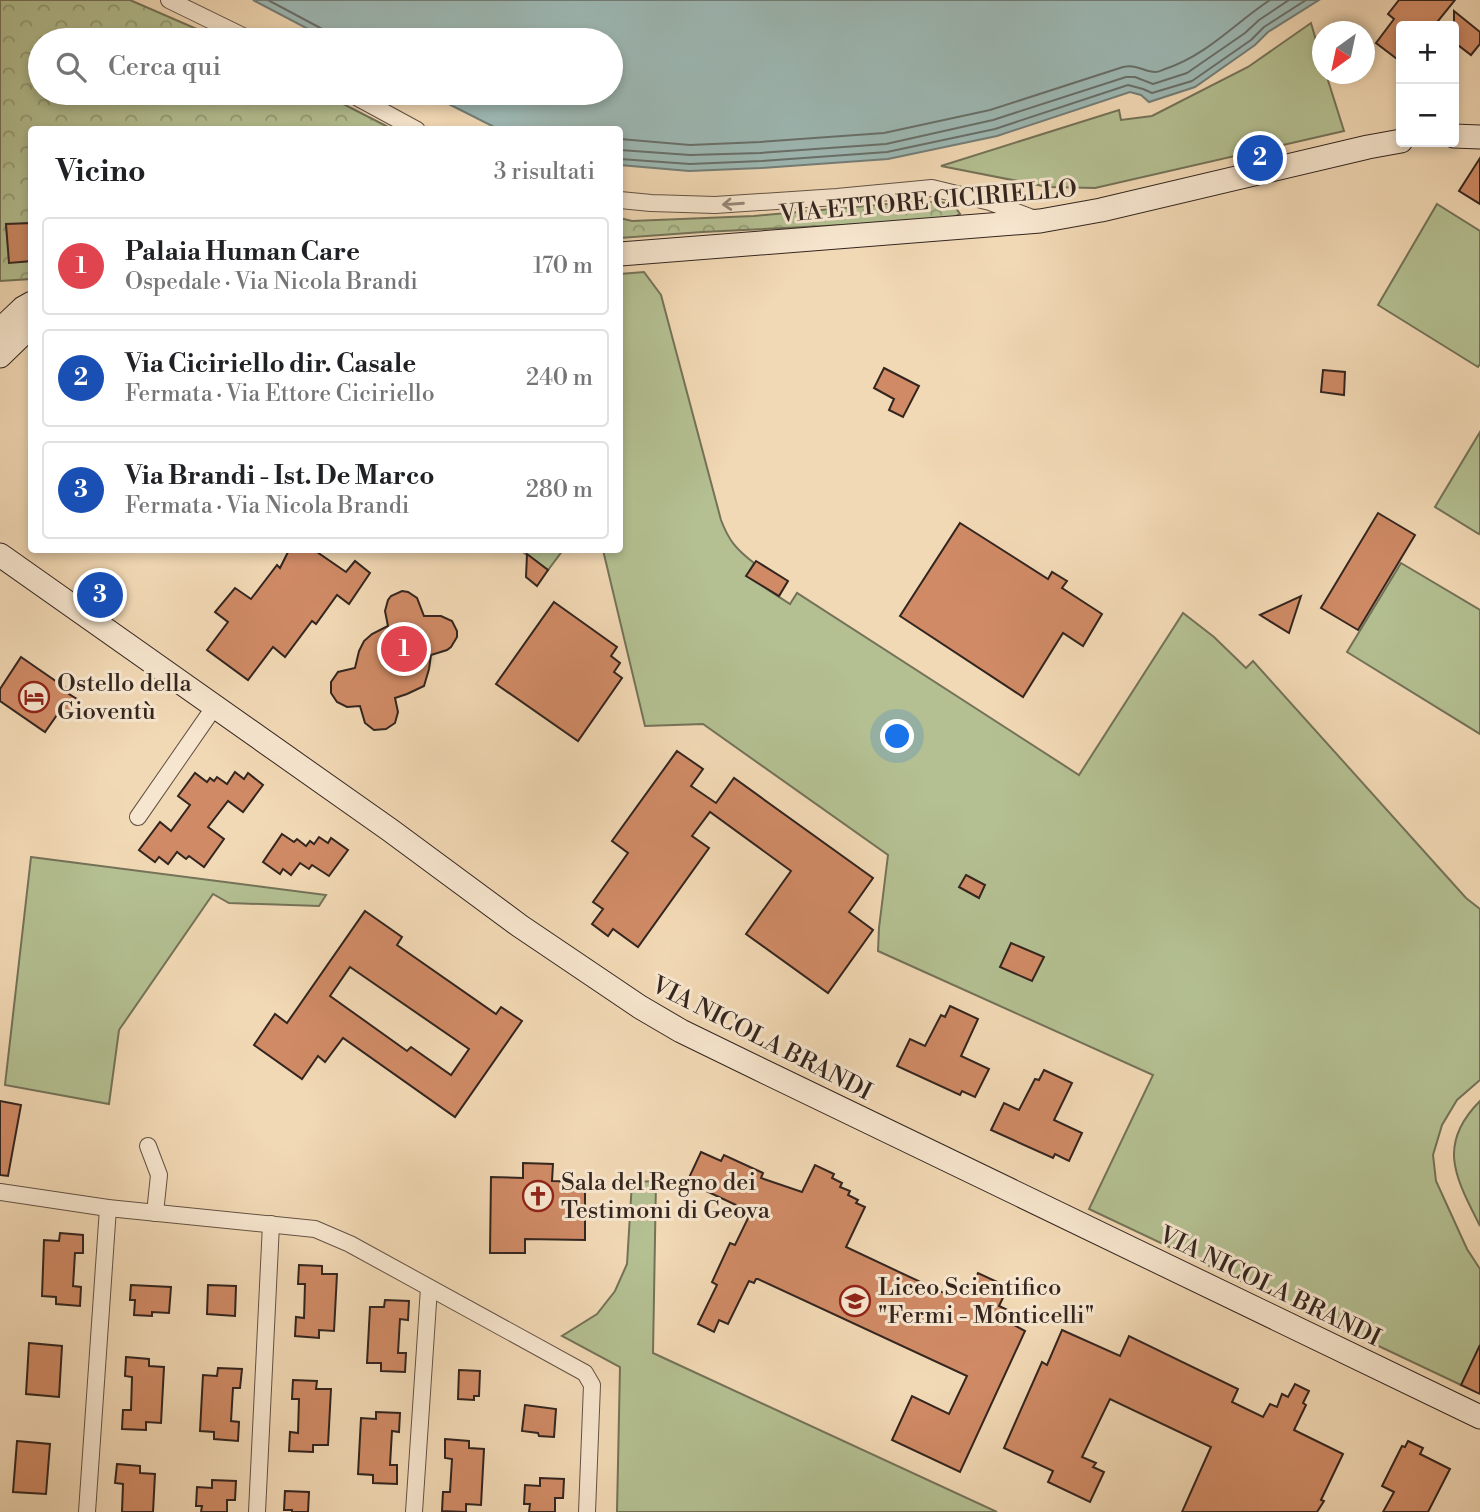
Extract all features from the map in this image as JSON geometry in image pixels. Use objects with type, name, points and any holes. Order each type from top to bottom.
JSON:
[{"type":"street","points":[[169,0],[226,28]]},
{"type":"street","points":[[371,105],[410,126]]},
{"type":"street","points":[[1464,136],[1480,124]]},
{"type":"street","name":"VIA ETTORE CICIRIELLO","points":[[623,254],[1040,221],[1101,210],[1396,142]]},
{"type":"street","points":[[623,200],[715,205],[932,188],[990,202],[1040,221]]},
{"type":"street","points":[[0,330],[28,305]]},
{"type":"street","points":[[0,356],[28,329]]},
{"type":"street","name":"VIA NICOLA BRANDI","points":[[3,555],[379,822],[520,926],[640,1007],[681,1031],[1480,1417]]},
{"type":"street","points":[[138,817],[215,706]]},
{"type":"street","points":[[148,1146],[159,1175],[155,1213]]},
{"type":"street","points":[[0,1192],[108,1208],[315,1229],[350,1244],[586,1373],[592,1385],[587,1512]]},
{"type":"street","points":[[87,1512],[108,1208]]},
{"type":"street","points":[[257,1512],[271,1224]]},
{"type":"street","points":[[414,1512],[429,1288]]},
{"type":"green space","points":[[0,0],[130,0],[194,28],[28,28],[28,105],[345,105],[386,126],[28,126],[28,223],[6,225],[8,246],[28,259],[28,279],[0,281]]},
{"type":"green space","points":[[1311,23],[1312,84],[1329,84],[1344,131],[1095,188],[1048,187],[941,166],[1119,110],[1121,120],[1152,116],[1248,67]]},
{"type":"green space","points":[[910,202],[953,204],[960,214],[949,220],[623,238],[623,219],[632,221],[754,216]]},
{"type":"green space","points":[[1437,204],[1480,231],[1478,367],[1378,305]]},
{"type":"green space","points":[[644,272],[661,295],[721,520],[734,544],[754,563],[747,576],[790,604],[797,593],[1079,775],[1183,613],[1214,637],[1246,668],[1253,661],[1466,898],[1480,909],[1480,1080],[1457,1100],[1442,1125],[1433,1155],[1436,1181],[1467,1249],[1480,1269],[1480,1367],[1461,1385],[1089,1209],[1153,1075],[878,951],[888,855],[703,724],[645,726],[604,553],[623,553],[623,274]]},
{"type":"green space","points":[[1480,432],[1480,532],[1479,534],[1435,507]]},
{"type":"green space","points":[[524,553],[561,553],[548,570]]},
{"type":"green space","points":[[1401,563],[1480,610],[1480,734],[1347,652]]},
{"type":"green space","points":[[31,857],[326,895],[319,906],[229,903],[213,894],[119,1030],[109,1104],[5,1085]]},
{"type":"green space","points":[[1480,1101],[1480,1226],[1458,1177],[1454,1147],[1466,1117]]},
{"type":"green space","points":[[656,1181],[653,1353],[997,1512],[617,1512],[620,1367],[562,1336],[597,1314],[615,1291],[627,1264],[632,1182]]},
{"type":"water","points":[[253,0],[1319,0],[1268,32],[1255,45],[1195,87],[1149,102],[1141,95],[1130,92],[997,136],[888,159],[689,171],[623,165],[623,126],[492,126],[451,105],[623,105],[623,28],[306,28]]},
{"type":"building","points":[[1399,0],[1455,0],[1438,21],[1396,21],[1396,58],[1376,43],[1394,19],[1388,14]]},
{"type":"building","points":[[1454,11],[1480,32],[1480,44],[1471,55],[1459,46],[1459,21],[1454,21]]},
{"type":"building","points":[[1480,158],[1480,204],[1459,191]]},
{"type":"building","points":[[28,223],[28,261],[9,263],[6,224]]},
{"type":"building","points":[[884,368],[919,386],[903,417],[889,410],[894,399],[874,388]]},
{"type":"building","points":[[1323,370],[1345,372],[1344,395],[1321,392]]},
{"type":"building","points":[[1378,513],[1415,535],[1358,630],[1321,608]]},
{"type":"building","points":[[960,523],[1048,579],[1052,572],[1067,581],[1062,588],[1102,614],[1083,646],[1063,633],[1023,697],[900,616]]},
{"type":"building","points":[[288,553],[318,553],[346,572],[355,561],[370,573],[349,604],[337,595],[316,624],[312,621],[285,657],[273,647],[248,680],[207,650],[228,622],[215,612],[235,588],[251,599],[277,565],[280,568]]},
{"type":"building","points":[[527,554],[548,570],[537,586],[526,577]]},
{"type":"building","points":[[756,561],[788,581],[779,596],[746,576]]},
{"type":"building","points":[[402,591],[417,598],[424,616],[441,616],[452,621],[457,637],[447,650],[431,655],[424,686],[395,698],[398,712],[395,723],[386,729],[374,730],[365,723],[360,706],[347,707],[337,702],[331,693],[331,682],[338,672],[355,668],[364,641],[388,626],[385,611],[388,600]]},
{"type":"building","points":[[1301,596],[1289,633],[1260,615]]},
{"type":"building","points":[[554,602],[617,647],[611,656],[620,663],[614,672],[622,678],[578,741],[496,684]]},
{"type":"building","name":"Ostello della Gioventù","points":[[21,657],[70,691],[69,694],[77,699],[63,720],[57,715],[45,732],[0,701],[0,689]]},
{"type":"building","points":[[677,751],[703,769],[691,786],[716,803],[734,778],[873,878],[849,912],[873,930],[828,993],[746,934],[791,871],[710,812],[692,836],[709,848],[638,947],[613,929],[608,936],[592,924],[603,909],[593,902],[628,853],[612,841]]},
{"type":"building","points":[[235,772],[244,779],[248,773],[263,785],[243,812],[228,801],[208,827],[224,839],[204,867],[189,856],[186,859],[177,852],[168,864],[159,857],[155,862],[139,850],[160,822],[171,831],[190,805],[178,796],[195,773],[207,782],[210,778],[214,781],[217,777],[227,784]]},
{"type":"building","points":[[282,834],[294,842],[297,839],[306,846],[310,841],[314,844],[319,837],[328,843],[331,838],[348,850],[329,876],[312,865],[309,869],[300,863],[291,875],[283,869],[280,874],[263,862]]},
{"type":"building","points":[[966,875],[985,885],[979,898],[959,887]]},
{"type":"building","points":[[365,911],[402,937],[397,945],[496,1014],[501,1007],[522,1021],[455,1117],[343,1038],[325,1062],[318,1056],[302,1079],[254,1045],[275,1014],[287,1023]],"holes":[[[350,967],[469,1049],[451,1075],[411,1047],[407,1051],[330,996]]]},
{"type":"building","points":[[1011,943],[1044,957],[1032,981],[1000,967]]},
{"type":"building","points":[[950,1006],[978,1019],[961,1056],[989,1069],[975,1097],[962,1091],[960,1095],[897,1066],[910,1039],[925,1046],[941,1015],[945,1017]]},
{"type":"building","points":[[1044,1070],[1072,1083],[1054,1120],[1082,1133],[1069,1161],[1055,1154],[1053,1158],[991,1130],[1004,1103],[1019,1110],[1035,1079],[1039,1080]]},
{"type":"building","points":[[0,1101],[21,1105],[8,1176],[0,1175]]},
{"type":"building","points":[[701,1152],[721,1161],[724,1155],[763,1173],[761,1178],[802,1192],[815,1165],[834,1174],[832,1178],[842,1183],[840,1187],[850,1191],[848,1195],[865,1207],[846,1247],[946,1294],[950,1284],[969,1292],[978,1273],[1008,1287],[999,1306],[1016,1314],[1012,1324],[1025,1331],[960,1472],[892,1440],[912,1396],[949,1414],[967,1376],[758,1279],[754,1283],[749,1281],[728,1324],[719,1320],[714,1332],[698,1324],[717,1285],[712,1282],[730,1243],[735,1245],[751,1212],[687,1182]]},
{"type":"building","name":"Sala del Regno dei Testimoni di Geova","points":[[523,1163],[553,1164],[552,1181],[585,1182],[585,1240],[525,1239],[525,1253],[490,1253],[491,1177],[523,1178]]},
{"type":"building","points":[[60,1233],[83,1235],[83,1253],[75,1253],[73,1286],[81,1287],[80,1306],[56,1304],[56,1297],[42,1296],[44,1240],[59,1241]]},
{"type":"building","points":[[299,1265],[322,1266],[322,1274],[337,1274],[334,1331],[319,1330],[319,1338],[295,1336],[296,1317],[304,1318],[305,1284],[298,1284]]},
{"type":"building","points":[[131,1285],[171,1287],[169,1313],[134,1315],[135,1300],[130,1300]]},
{"type":"building","points":[[208,1285],[236,1286],[235,1316],[207,1314]]},
{"type":"building","points":[[385,1300],[409,1301],[408,1320],[400,1319],[398,1353],[406,1353],[405,1372],[381,1371],[381,1363],[367,1363],[370,1307],[384,1307]]},
{"type":"building","points":[[1062,1330],[1120,1356],[1129,1336],[1238,1389],[1232,1402],[1263,1417],[1270,1404],[1277,1407],[1282,1394],[1288,1397],[1295,1384],[1309,1391],[1303,1403],[1306,1405],[1294,1430],[1343,1454],[1317,1512],[1182,1512],[1211,1447],[1110,1399],[1082,1457],[1096,1463],[1093,1467],[1104,1472],[1090,1502],[1048,1482],[1053,1471],[1004,1448],[1042,1362],[1047,1365]]},
{"type":"building","points":[[29,1343],[62,1346],[59,1397],[26,1394]]},
{"type":"building","points":[[1480,1345],[1480,1394],[1461,1385]]},
{"type":"building","points":[[126,1357],[149,1359],[149,1366],[164,1367],[161,1423],[146,1422],[146,1430],[122,1429],[123,1410],[131,1410],[132,1377],[125,1376]]},
{"type":"building","points":[[218,1368],[242,1369],[240,1388],[233,1388],[231,1421],[239,1422],[238,1441],[214,1439],[214,1432],[200,1431],[203,1375],[217,1376]]},
{"type":"building","points":[[459,1370],[480,1371],[479,1396],[474,1396],[474,1400],[458,1399]]},
{"type":"building","points":[[293,1380],[317,1381],[316,1389],[331,1389],[328,1445],[313,1445],[313,1452],[289,1451],[290,1432],[298,1433],[299,1399],[292,1399]]},
{"type":"building","points":[[525,1405],[556,1409],[554,1437],[522,1431]]},
{"type":"building","points":[[376,1412],[400,1413],[399,1432],[392,1431],[390,1465],[397,1465],[397,1484],[373,1483],[373,1475],[358,1474],[361,1418],[376,1419]]},
{"type":"building","points":[[445,1439],[469,1441],[469,1448],[484,1449],[481,1505],[466,1504],[466,1512],[442,1511],[443,1492],[450,1492],[452,1459],[445,1458]]},
{"type":"building","points":[[17,1441],[50,1444],[46,1494],[13,1492]]},
{"type":"building","points":[[1408,1441],[1423,1448],[1420,1454],[1450,1469],[1428,1512],[1383,1512],[1394,1492],[1382,1486],[1402,1446],[1405,1447]]},
{"type":"building","points":[[117,1464],[140,1466],[140,1473],[155,1474],[153,1512],[122,1512],[123,1484],[115,1483]]},
{"type":"building","points":[[540,1478],[564,1479],[563,1498],[555,1498],[555,1512],[529,1512],[530,1504],[524,1504],[525,1485],[540,1486]]},
{"type":"building","points":[[212,1480],[236,1481],[235,1500],[227,1500],[227,1512],[201,1512],[202,1506],[196,1506],[197,1487],[212,1488]]},
{"type":"building","points":[[285,1491],[309,1492],[308,1512],[284,1510]]},
{"type":"place","name":"Via Ciciriello dir. Casale","points":[[1260,158]]},
{"type":"place","name":"Via Brandi - Ist. De Marco","points":[[100,595]]},
{"type":"place","name":"Palaia Human Care","points":[[404,649]]},
{"type":"place","name":"Ostello della Gioventù","points":[[34,697]]},
{"type":"place","name":"Sala del Regno dei Testimoni di Geova","points":[[538,1196]]},
{"type":"place","name":"Liceo Scientifico \"Fermi - Monticelli\"","points":[[855,1301]]}]
